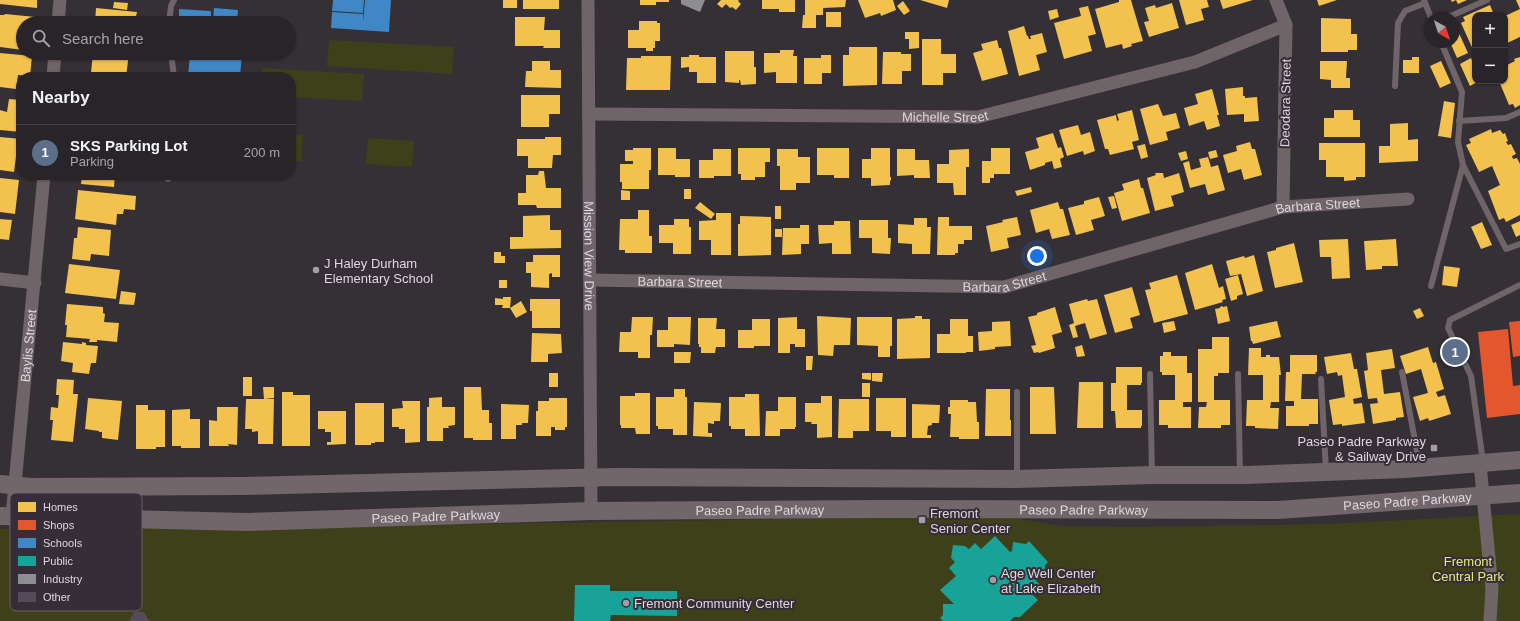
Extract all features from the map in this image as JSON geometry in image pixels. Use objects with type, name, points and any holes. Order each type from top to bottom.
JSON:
[{"type":"main road","points":[[7,485],[31,487],[243,486],[590,478],[1017,479],[1152,475],[1326,473],[1482,464],[1520,460]]},
{"type":"main road","name":"Paseo Padre Parkway","points":[[142,519],[248,522],[591,511],[882,509],[1278,510],[1520,493]]},
{"type":"street","points":[[59,16],[60,0]]},
{"type":"street","name":"Mission View Drive","points":[[588,0],[591,511]]},
{"type":"street","name":"Deodara Street","points":[[1276,0],[1286,25],[1283,207]]},
{"type":"street","name":"Michelle Street","points":[[589,114],[978,117],[1195,62],[1286,25]]},
{"type":"street","points":[[53,72],[54,60]]},
{"type":"street","name":"Baylis Street","points":[[6,516],[7,485],[35,283],[44,180]]},
{"type":"street","name":"Barbara Street","points":[[590,280],[1004,286],[1283,207],[1408,199]]},
{"type":"street","points":[[0,279],[35,283]]},
{"type":"street","points":[[1482,464],[1492,589],[1490,621]]},
{"type":"lane","points":[[170,16],[171,6],[174,0]]},
{"type":"lane","points":[[1460,12],[1487,0]]},
{"type":"lane","points":[[1395,86],[1398,23],[1401,16],[1405,11],[1424,1],[1429,12]]},
{"type":"lane","points":[[1444,48],[1462,92],[1458,142],[1463,165],[1506,249],[1520,244]]},
{"type":"lane","points":[[172,60],[173,72]]},
{"type":"lane","points":[[1459,121],[1506,118],[1520,112]]},
{"type":"lane","points":[[1431,286],[1463,165]]},
{"type":"lane","points":[[1482,464],[1471,376],[1448,328],[1450,320],[1520,285]]},
{"type":"lane","points":[[1402,372],[1420,468]]},
{"type":"lane","points":[[1150,374],[1152,475]]},
{"type":"lane","points":[[1238,374],[1240,475]]},
{"type":"lane","points":[[1321,378],[1326,473]]},
{"type":"lane","points":[[1017,392],[1017,479]]},
{"type":"green space","points":[[329,40],[454,47],[452,74],[327,66]]},
{"type":"green space","points":[[262,68],[364,74],[362,101],[296,97],[296,72],[262,72]]},
{"type":"green space","points":[[296,134],[303,135],[301,161],[296,161]]},
{"type":"green space","points":[[368,138],[414,141],[412,167],[366,164]]},
{"type":"green space","name":"Fremont Central Park","points":[[1520,514],[1520,621],[0,621],[0,529],[10,529],[10,611],[142,611],[142,528],[857,518],[1014,518],[1061,526],[1134,527],[1328,524]]},
{"type":"building: Homes","points":[[0,0],[37,0],[37,8],[0,4]]},
{"type":"building: Homes","points":[[503,0],[517,0],[517,8],[503,8]]},
{"type":"building: Homes","points":[[523,0],[559,0],[559,9],[523,9]]},
{"type":"building: Homes","points":[[640,0],[669,0],[669,2],[656,2],[656,5],[640,5]]},
{"type":"building: Homes","points":[[721,0],[739,0],[738,1],[741,4],[736,10],[732,7],[730,8],[726,4],[722,8],[717,4]]},
{"type":"building: Homes","points":[[762,0],[795,0],[795,12],[779,12],[779,9],[762,9]]},
{"type":"building: Homes","points":[[805,0],[846,0],[845,7],[823,8],[823,15],[816,15],[816,28],[802,28],[803,15],[805,15]]},
{"type":"building: Homes","points":[[858,0],[893,0],[896,10],[881,16],[880,13],[865,18]]},
{"type":"building: Homes","points":[[920,0],[949,0],[947,8]]},
{"type":"building: Homes","points":[[1119,0],[1131,0],[1143,41],[1131,44],[1132,46],[1123,49],[1122,44],[1106,48],[1095,9],[1119,2]]},
{"type":"building: Homes","points":[[1179,0],[1207,0],[1209,7],[1201,9],[1204,20],[1186,25]]},
{"type":"building: Homes","points":[[1220,0],[1253,0],[1223,9]]},
{"type":"building: Homes","points":[[1317,0],[1337,0],[1319,6]]},
{"type":"building: Homes","points":[[1456,0],[1467,0],[1458,4]]},
{"type":"building: Homes","points":[[1516,0],[1520,0],[1520,9]]},
{"type":"building: Homes","points":[[903,1],[910,11],[904,15],[897,6]]},
{"type":"building: Homes","points":[[114,2],[128,3],[127,10],[113,8]]},
{"type":"building: Homes","points":[[1172,3],[1179,28],[1149,37],[1144,22],[1149,21],[1145,8],[1155,5],[1156,8]]},
{"type":"building: Homes","points":[[1490,5],[1493,12],[1474,12]]},
{"type":"building: Homes","points":[[1088,6],[1096,34],[1088,36],[1092,51],[1064,59],[1054,23],[1081,16],[1079,8]]},
{"type":"building: Homes","points":[[96,8],[137,12],[136,16],[95,16]]},
{"type":"building: Homes","points":[[1057,9],[1059,17],[1050,20],[1048,11]]},
{"type":"building: Homes","points":[[1520,9],[1520,37],[1508,43],[1508,15]]},
{"type":"building: Homes","points":[[826,12],[841,12],[841,27],[826,27]]},
{"type":"building: Homes","points":[[1472,13],[1472,47],[1461,23],[1465,21],[1463,17]]},
{"type":"building: Homes","points":[[0,15],[26,16],[16,16],[16,49],[0,47]]},
{"type":"building: Homes","points":[[515,17],[545,17],[544,30],[560,30],[560,48],[543,48],[544,46],[515,46]]},
{"type":"building: Homes","points":[[1321,18],[1351,19],[1351,34],[1357,34],[1357,50],[1348,50],[1348,52],[1321,52]]},
{"type":"building: Homes","points":[[639,21],[657,21],[657,23],[660,23],[660,41],[655,41],[655,48],[653,48],[653,51],[646,51],[646,48],[628,48],[628,30],[639,30]]},
{"type":"building: Homes","points":[[1024,26],[1029,39],[1031,39],[1030,36],[1042,33],[1047,52],[1036,55],[1040,70],[1019,76],[1008,31]]},
{"type":"building: Homes","points":[[905,32],[919,32],[919,48],[909,49],[909,39],[905,39]]},
{"type":"building: Homes","points":[[1460,35],[1468,53],[1457,58],[1453,48],[1460,48]]},
{"type":"building: Homes","points":[[922,39],[941,39],[941,54],[956,54],[956,73],[943,73],[943,85],[922,85]]},
{"type":"building: Homes","points":[[997,40],[999,48],[1001,48],[1008,74],[982,81],[973,53],[983,50],[981,44]]},
{"type":"building: Homes","points":[[849,47],[877,47],[877,85],[843,86],[843,55],[849,55]]},
{"type":"building: Homes","points":[[780,50],[794,50],[793,56],[797,56],[797,83],[776,83],[776,72],[764,73],[764,53],[780,53]]},
{"type":"building: Homes","points":[[725,51],[754,51],[756,84],[741,85],[740,80],[739,83],[725,82]]},
{"type":"building: Homes","points":[[883,52],[901,52],[901,54],[911,54],[911,71],[902,71],[902,84],[882,84]]},
{"type":"building: Homes","points":[[0,53],[16,54],[16,60],[32,60],[30,72],[16,72],[16,89],[0,87]]},
{"type":"building: Homes","points":[[689,55],[699,55],[699,57],[716,57],[716,83],[697,83],[697,72],[689,72],[689,67],[681,68],[681,57],[689,57]]},
{"type":"building: Homes","points":[[821,55],[831,55],[831,73],[822,73],[822,84],[804,84],[804,58],[821,58]]},
{"type":"building: Homes","points":[[641,56],[671,56],[670,90],[626,90],[627,58],[641,58]]},
{"type":"building: Homes","points":[[1412,57],[1419,57],[1419,73],[1403,73],[1403,60],[1412,60]]},
{"type":"building: Homes","points":[[1520,57],[1520,105],[1515,108],[1513,104],[1509,105],[1500,84],[1508,84],[1508,64],[1515,61],[1514,59]]},
{"type":"building: Homes","points":[[1471,58],[1472,84],[1474,84],[1470,86],[1460,64]]},
{"type":"building: Homes","points":[[92,60],[128,60],[127,72],[91,72]]},
{"type":"building: Homes","points":[[532,61],[550,61],[550,70],[561,70],[561,88],[525,87],[526,71],[532,71]]},
{"type":"building: Homes","points":[[1320,61],[1347,61],[1346,78],[1350,78],[1350,88],[1331,88],[1331,80],[1320,79]]},
{"type":"building: Homes","points":[[1441,61],[1451,83],[1440,88],[1430,66]]},
{"type":"building: Homes","points":[[1243,87],[1243,96],[1245,96],[1245,98],[1257,97],[1259,121],[1244,122],[1244,114],[1227,115],[1225,89]]},
{"type":"building: Homes","points":[[1212,89],[1219,115],[1217,115],[1220,126],[1207,130],[1204,121],[1189,126],[1184,108],[1198,104],[1195,94]]},
{"type":"building: Homes","points":[[521,95],[560,95],[560,114],[549,114],[549,127],[521,127]]},
{"type":"building: Homes","points":[[9,99],[16,100],[16,132],[0,130],[0,110],[7,112]]},
{"type":"building: Homes","points":[[1444,101],[1455,103],[1451,138],[1438,136]]},
{"type":"building: Homes","points":[[1158,104],[1163,116],[1176,113],[1180,128],[1166,132],[1168,140],[1150,145],[1140,109]]},
{"type":"building: Homes","points":[[1132,110],[1139,140],[1132,142],[1134,149],[1110,155],[1108,149],[1105,149],[1097,120],[1116,115],[1117,121],[1119,120],[1117,114]]},
{"type":"building: Homes","points":[[1334,110],[1353,110],[1353,120],[1360,120],[1360,137],[1324,137],[1324,118],[1334,118]]},
{"type":"building: Homes","points":[[1408,123],[1408,140],[1418,139],[1418,161],[1379,163],[1379,146],[1390,146],[1390,124]]},
{"type":"building: Homes","points":[[1078,125],[1081,135],[1090,132],[1095,151],[1084,155],[1083,151],[1067,156],[1059,130]]},
{"type":"building: Homes","points":[[1491,129],[1492,133],[1500,130],[1503,134],[1505,133],[1508,141],[1506,142],[1508,145],[1511,144],[1516,154],[1512,156],[1513,159],[1517,158],[1520,164],[1520,215],[1506,222],[1504,218],[1499,220],[1488,191],[1500,185],[1492,166],[1479,172],[1466,145],[1471,143],[1469,139]]},
{"type":"building: Homes","points":[[1053,133],[1058,148],[1061,147],[1064,157],[1060,159],[1062,167],[1054,169],[1052,161],[1030,170],[1025,152],[1039,148],[1036,138]]},
{"type":"building: Homes","points":[[0,137],[16,139],[14,172],[0,170]]},
{"type":"building: Homes","points":[[545,137],[561,137],[561,155],[553,155],[552,168],[528,168],[528,156],[517,156],[517,139],[545,139]]},
{"type":"building: Homes","points":[[1250,142],[1252,149],[1255,149],[1262,175],[1244,180],[1241,169],[1228,173],[1223,155],[1237,151],[1236,146]]},
{"type":"building: Homes","points":[[1319,143],[1365,143],[1365,177],[1356,177],[1356,180],[1344,181],[1344,177],[1326,177],[1326,160],[1319,160]]},
{"type":"building: Homes","points":[[1145,144],[1148,157],[1141,159],[1137,146]]},
{"type":"building: Homes","points":[[633,148],[651,148],[649,189],[622,189],[622,182],[620,182],[620,164],[633,164],[633,161],[625,161],[625,150],[633,150]]},
{"type":"building: Homes","points":[[658,148],[676,148],[676,159],[690,159],[690,177],[658,175]]},
{"type":"building: Homes","points":[[738,148],[770,148],[770,162],[765,162],[765,177],[755,177],[755,180],[741,180],[741,174],[738,174]]},
{"type":"building: Homes","points":[[817,148],[849,148],[849,178],[834,178],[834,175],[817,175]]},
{"type":"building: Homes","points":[[871,148],[890,148],[890,185],[871,186],[871,178],[862,178],[862,159],[871,159]]},
{"type":"building: Homes","points":[[991,148],[1010,148],[1010,174],[994,174],[994,178],[990,178],[990,183],[982,183],[982,161],[991,161]]},
{"type":"building: Homes","points":[[713,149],[731,149],[731,176],[699,178],[699,160],[713,160]]},
{"type":"building: Homes","points":[[777,149],[798,149],[798,157],[810,157],[810,183],[796,183],[796,190],[780,190],[780,166],[777,166]]},
{"type":"building: Homes","points":[[897,149],[915,149],[915,160],[929,160],[930,178],[914,178],[914,175],[897,176]]},
{"type":"building: Homes","points":[[969,149],[969,167],[966,167],[966,195],[954,195],[953,183],[937,183],[937,164],[949,164],[949,150]]},
{"type":"building: Homes","points":[[1216,150],[1218,157],[1210,159],[1208,152]]},
{"type":"building: Homes","points":[[1186,151],[1188,159],[1181,161],[1178,153]]},
{"type":"building: Homes","points":[[1208,157],[1211,167],[1218,165],[1225,190],[1208,195],[1205,184],[1190,188],[1183,163],[1189,161],[1191,170],[1201,167],[1199,159]]},
{"type":"building: Homes","points":[[539,171],[544,171],[546,188],[561,188],[561,208],[537,208],[536,205],[518,205],[518,193],[526,193],[526,175],[538,175]]},
{"type":"building: Homes","points":[[1155,173],[1163,173],[1164,178],[1179,173],[1184,192],[1171,196],[1174,206],[1155,211],[1147,178],[1156,175]]},
{"type":"building: Homes","points":[[0,178],[19,180],[15,214],[0,212]]},
{"type":"building: Homes","points":[[1139,179],[1150,213],[1122,221],[1114,193],[1124,190],[1122,184]]},
{"type":"building: Homes","points":[[81,180],[115,180],[114,187],[81,184]]},
{"type":"building: Homes","points":[[1031,187],[1032,192],[1017,196],[1015,191]]},
{"type":"building: Homes","points":[[684,189],[691,189],[691,199],[684,199]]},
{"type":"building: Homes","points":[[78,190],[136,196],[135,210],[124,209],[123,214],[117,214],[116,225],[75,219]]},
{"type":"building: Homes","points":[[621,190],[630,191],[630,200],[621,200]]},
{"type":"building: Homes","points":[[1114,196],[1117,208],[1112,209],[1108,197]]},
{"type":"building: Homes","points":[[1099,197],[1105,216],[1091,220],[1094,230],[1076,235],[1068,208],[1084,204],[1084,201]]},
{"type":"building: Homes","points":[[700,202],[715,214],[711,219],[695,208]]},
{"type":"building: Homes","points":[[1058,202],[1060,209],[1063,209],[1070,235],[1052,239],[1049,229],[1036,233],[1030,210]]},
{"type":"building: Homes","points":[[775,206],[781,206],[781,219],[775,219]]},
{"type":"building: Homes","points":[[638,210],[649,210],[649,236],[652,236],[652,253],[625,253],[625,250],[619,250],[620,219],[638,219]]},
{"type":"building: Homes","points":[[716,213],[731,213],[731,255],[711,255],[711,240],[699,240],[699,221],[716,220]]},
{"type":"building: Homes","points":[[550,215],[550,230],[561,230],[561,248],[510,249],[510,237],[523,237],[523,216]]},
{"type":"building: Homes","points":[[740,216],[771,217],[771,255],[738,256],[738,224],[740,224]]},
{"type":"building: Homes","points":[[938,217],[949,217],[949,226],[972,226],[972,240],[964,240],[964,244],[958,244],[958,253],[955,253],[955,255],[937,255]]},
{"type":"building: Homes","points":[[1017,217],[1021,235],[1007,238],[1009,248],[991,252],[986,226],[1003,222],[1002,220]]},
{"type":"building: Homes","points":[[914,218],[927,218],[927,227],[931,227],[930,254],[912,254],[912,244],[898,243],[898,224],[914,225]]},
{"type":"building: Homes","points":[[0,219],[12,220],[9,240],[0,239]]},
{"type":"building: Homes","points":[[674,219],[689,219],[689,227],[691,227],[691,254],[673,254],[673,243],[659,243],[659,225],[674,225]]},
{"type":"building: Homes","points":[[859,220],[888,220],[888,238],[891,238],[890,254],[872,253],[872,238],[859,238]]},
{"type":"building: Homes","points":[[834,221],[850,221],[851,254],[832,254],[832,243],[819,244],[818,225],[834,225]]},
{"type":"building: Homes","points":[[1520,221],[1520,235],[1516,237],[1511,225]]},
{"type":"building: Homes","points":[[1482,222],[1492,245],[1481,249],[1471,227]]},
{"type":"building: Homes","points":[[800,225],[809,225],[809,244],[801,244],[801,254],[782,255],[783,228],[800,228]]},
{"type":"building: Homes","points":[[78,227],[111,230],[109,256],[91,254],[90,261],[72,259],[74,238],[77,238]]},
{"type":"building: Homes","points":[[775,229],[782,229],[782,237],[775,237]]},
{"type":"building: Homes","points":[[1348,239],[1350,278],[1332,279],[1331,257],[1320,257],[1319,240]]},
{"type":"building: Homes","points":[[1396,239],[1398,266],[1382,266],[1382,269],[1366,270],[1364,241]]},
{"type":"building: Homes","points":[[1294,243],[1303,282],[1275,288],[1267,252]]},
{"type":"building: Homes","points":[[494,252],[501,252],[501,256],[505,256],[505,263],[494,263]]},
{"type":"building: Homes","points":[[533,255],[560,255],[560,277],[552,277],[552,273],[549,274],[549,288],[531,287],[531,273],[526,273],[526,262],[533,262]]},
{"type":"building: Homes","points":[[1254,255],[1263,291],[1247,296],[1241,274],[1230,276],[1226,261]]},
{"type":"building: Homes","points":[[69,264],[120,270],[116,299],[65,293]]},
{"type":"building: Homes","points":[[1212,264],[1219,288],[1223,286],[1226,299],[1222,300],[1223,302],[1195,310],[1185,273]]},
{"type":"building: Homes","points":[[1444,266],[1460,268],[1457,287],[1442,285]]},
{"type":"building: Homes","points":[[1177,275],[1188,314],[1154,323],[1145,290],[1151,289],[1149,283]]},
{"type":"building: Homes","points":[[1238,275],[1243,294],[1237,296],[1237,299],[1231,301],[1225,279]]},
{"type":"building: Homes","points":[[499,280],[507,280],[507,288],[499,288]]},
{"type":"building: Homes","points":[[1132,287],[1140,315],[1130,318],[1133,328],[1115,333],[1104,295]]},
{"type":"building: Homes","points":[[121,291],[136,293],[134,305],[119,304]]},
{"type":"building: Homes","points":[[503,297],[511,297],[510,308],[502,308],[503,305],[495,305],[495,298],[503,299]]},
{"type":"building: Homes","points":[[530,299],[560,299],[560,328],[532,328]]},
{"type":"building: Homes","points":[[1087,299],[1088,301],[1097,299],[1107,334],[1090,339],[1085,323],[1075,326],[1078,337],[1073,338],[1069,325],[1074,323],[1069,304]]},
{"type":"building: Homes","points":[[521,301],[527,312],[516,318],[510,308]]},
{"type":"building: Homes","points":[[67,304],[103,307],[103,313],[105,314],[104,322],[119,323],[117,342],[97,340],[97,342],[89,342],[90,339],[66,337],[67,325],[65,325]]},
{"type":"building: Homes","points":[[1222,306],[1227,306],[1230,321],[1218,324],[1215,309]]},
{"type":"building: Homes","points":[[1055,307],[1062,332],[1052,335],[1055,348],[1034,353],[1031,346],[1036,345],[1028,317],[1037,315],[1037,313]]},
{"type":"building: Homes","points":[[1420,308],[1424,316],[1417,319],[1413,311]]},
{"type":"building: Homes","points":[[817,316],[851,318],[850,345],[834,345],[833,356],[818,355]]},
{"type":"building: Homes","points":[[915,316],[922,316],[922,319],[930,319],[930,358],[897,359],[897,319],[915,318]]},
{"type":"building: Homes","points":[[632,317],[653,317],[652,335],[650,335],[650,358],[638,358],[638,352],[619,352],[620,332],[631,332]]},
{"type":"building: Homes","points":[[668,317],[691,317],[690,345],[674,344],[674,347],[657,347],[657,330],[668,330]]},
{"type":"building: Homes","points":[[797,317],[797,329],[805,329],[805,347],[795,347],[795,344],[790,344],[790,353],[778,353],[778,318]]},
{"type":"building: Homes","points":[[857,317],[892,317],[892,346],[890,346],[890,357],[878,357],[878,346],[857,345]]},
{"type":"building: Homes","points":[[698,318],[717,318],[716,329],[725,329],[725,347],[716,347],[715,353],[701,353],[701,347],[699,347],[698,344]]},
{"type":"building: Homes","points":[[752,319],[770,319],[770,346],[738,348],[738,330],[752,330]]},
{"type":"building: Homes","points":[[950,319],[968,319],[968,336],[973,336],[973,352],[937,353],[937,334],[950,334]]},
{"type":"building: Homes","points":[[1010,321],[1011,346],[995,347],[995,349],[979,351],[978,332],[992,331],[992,322]]},
{"type":"building: Homes","points":[[1174,321],[1176,330],[1164,333],[1162,323]]},
{"type":"building: Homes","points":[[1277,321],[1281,337],[1253,344],[1251,341],[1249,327]]},
{"type":"building: Homes","points":[[532,333],[561,334],[562,353],[548,354],[548,362],[531,362]]},
{"type":"building: Homes","points":[[1212,337],[1229,337],[1229,373],[1218,373],[1218,376],[1214,376],[1214,400],[1230,400],[1230,425],[1221,425],[1221,428],[1198,428],[1199,407],[1206,407],[1207,402],[1198,402],[1198,349],[1212,349]]},
{"type":"building: Homes","points":[[63,342],[82,344],[82,342],[86,343],[86,345],[98,346],[96,363],[91,363],[89,374],[72,372],[73,363],[61,361]]},
{"type":"building: Homes","points":[[1082,345],[1085,356],[1077,357],[1075,347]]},
{"type":"building: Homes","points":[[1428,347],[1433,363],[1436,362],[1444,389],[1436,392],[1438,397],[1445,395],[1451,414],[1429,421],[1428,418],[1420,421],[1413,397],[1428,393],[1421,369],[1406,374],[1400,356]]},
{"type":"building: Homes","points":[[1249,348],[1261,348],[1261,357],[1270,355],[1270,357],[1279,357],[1281,375],[1279,375],[1279,402],[1271,402],[1270,408],[1279,408],[1278,429],[1246,426],[1247,400],[1263,400],[1263,375],[1248,375]]},
{"type":"building: Homes","points":[[1392,349],[1395,368],[1381,370],[1384,394],[1400,392],[1404,417],[1373,424],[1370,404],[1378,403],[1377,398],[1368,399],[1364,371],[1368,370],[1366,353]]},
{"type":"building: Homes","points":[[674,352],[691,352],[690,363],[674,363]]},
{"type":"building: Homes","points":[[1163,352],[1171,352],[1171,356],[1187,356],[1187,373],[1192,373],[1192,402],[1183,402],[1183,407],[1191,407],[1191,428],[1168,428],[1168,425],[1159,425],[1159,400],[1175,400],[1175,375],[1162,375],[1162,372],[1160,372],[1160,356],[1163,356]]},
{"type":"building: Homes","points":[[1351,353],[1354,369],[1357,369],[1362,397],[1353,399],[1354,404],[1362,403],[1365,423],[1342,426],[1342,424],[1333,425],[1329,400],[1345,397],[1342,375],[1338,376],[1337,372],[1327,374],[1324,357]]},
{"type":"building: Homes","points":[[1290,355],[1317,355],[1316,374],[1302,374],[1301,399],[1318,399],[1318,424],[1309,424],[1309,426],[1286,426],[1286,406],[1294,406],[1294,401],[1285,401],[1286,372],[1290,372]]},
{"type":"building: Homes","points":[[806,356],[813,356],[812,370],[806,370]]},
{"type":"building: Homes","points":[[1116,367],[1142,367],[1141,385],[1127,385],[1127,410],[1142,410],[1141,428],[1116,428],[1115,411],[1111,411],[1111,383],[1116,383]]},
{"type":"building: Homes","points":[[549,373],[558,373],[558,387],[549,387]]},
{"type":"building: Homes","points":[[862,373],[871,373],[871,380],[862,379]]},
{"type":"building: Homes","points":[[872,373],[883,373],[882,382],[872,381]]},
{"type":"building: Homes","points":[[243,377],[252,377],[252,396],[243,396]]},
{"type":"building: Homes","points":[[57,379],[74,380],[73,394],[78,394],[73,442],[51,440],[53,420],[50,420],[51,407],[58,408],[59,395],[56,395]]},
{"type":"building: Homes","points":[[1079,382],[1103,382],[1103,428],[1077,428]]},
{"type":"building: Homes","points":[[862,383],[870,383],[870,397],[862,397]]},
{"type":"building: Homes","points":[[263,387],[274,387],[274,398],[264,399]]},
{"type":"building: Homes","points":[[464,387],[481,387],[482,410],[489,410],[489,423],[492,423],[492,440],[473,440],[473,438],[464,438]]},
{"type":"building: Homes","points":[[1030,387],[1054,387],[1056,434],[1030,434]]},
{"type":"building: Homes","points":[[674,389],[685,389],[685,397],[687,397],[687,435],[673,435],[673,429],[658,429],[658,426],[656,426],[656,397],[674,397]]},
{"type":"building: Homes","points":[[986,389],[1010,389],[1011,436],[985,436]]},
{"type":"building: Homes","points":[[282,392],[293,392],[293,395],[310,395],[310,446],[282,446]]},
{"type":"building: Homes","points":[[635,393],[650,393],[650,434],[636,434],[635,428],[621,428],[620,396],[635,396]]},
{"type":"building: Homes","points":[[745,394],[759,394],[760,436],[745,436],[745,429],[731,429],[731,426],[729,426],[729,397],[745,397]]},
{"type":"building: Homes","points":[[821,396],[832,396],[832,437],[817,438],[817,424],[805,422],[805,403],[821,403]]},
{"type":"building: Homes","points":[[442,397],[442,407],[455,407],[455,425],[448,426],[449,428],[443,428],[443,441],[427,441],[427,407],[429,407],[429,398]]},
{"type":"building: Homes","points":[[778,397],[796,397],[796,427],[795,429],[780,429],[780,436],[765,436],[766,411],[778,411]]},
{"type":"building: Homes","points":[[88,398],[122,401],[118,440],[102,438],[102,432],[85,429]]},
{"type":"building: Homes","points":[[549,398],[567,398],[567,427],[565,427],[565,430],[555,430],[555,427],[551,427],[551,436],[536,436],[536,411],[538,411],[538,401],[549,401]]},
{"type":"building: Homes","points":[[876,398],[906,398],[906,437],[891,437],[891,431],[876,431]]},
{"type":"building: Homes","points":[[246,399],[274,399],[273,444],[258,444],[258,431],[252,432],[252,429],[245,429]]},
{"type":"building: Homes","points":[[839,399],[869,399],[869,431],[853,431],[853,438],[838,438]]},
{"type":"building: Homes","points":[[950,400],[968,400],[968,402],[976,402],[977,422],[979,422],[979,439],[959,439],[959,437],[950,437],[951,414],[948,414],[948,407],[950,407]]},
{"type":"building: Homes","points":[[402,401],[420,401],[420,442],[405,443],[405,429],[392,427],[392,409],[403,408]]},
{"type":"building: Homes","points":[[694,402],[721,403],[720,421],[714,421],[714,424],[708,423],[708,433],[712,433],[712,437],[693,436]]},
{"type":"building: Homes","points":[[355,403],[384,403],[384,442],[375,442],[371,443],[371,445],[355,445]]},
{"type":"building: Homes","points":[[501,404],[529,405],[528,423],[516,425],[516,439],[501,439]]},
{"type":"building: Homes","points":[[912,404],[940,405],[939,423],[932,423],[932,425],[928,426],[927,435],[931,435],[931,438],[912,438]]},
{"type":"building: Homes","points":[[136,405],[148,405],[148,410],[165,410],[165,447],[156,447],[156,449],[136,449]]},
{"type":"building: Homes","points":[[217,407],[238,407],[237,445],[228,444],[229,446],[209,446],[209,420],[217,421]]},
{"type":"building: Homes","points":[[190,409],[190,419],[200,419],[200,448],[181,448],[181,446],[172,446],[172,410]]},
{"type":"building: Homes","points":[[318,411],[346,411],[346,444],[327,445],[327,442],[331,442],[331,432],[325,432],[325,429],[318,429]]},
{"type":"building: Shops","points":[[1520,321],[1520,356],[1513,357],[1509,322]]},
{"type":"building: Shops","points":[[1508,329],[1513,386],[1520,385],[1520,414],[1487,418],[1478,332]]},
{"type":"building: Schools","points":[[333,0],[364,0],[363,13],[332,11]]},
{"type":"building: Schools","points":[[365,0],[391,0],[389,32],[331,28],[332,12],[363,14],[363,22]]},
{"type":"building: Schools","points":[[214,8],[238,10],[238,16],[213,16]]},
{"type":"building: Schools","points":[[179,9],[211,11],[211,16],[179,16]]},
{"type":"building: Schools","points":[[189,60],[241,60],[240,72],[188,72]]},
{"type":"building: Public","name":"Age Well Center at Lake Elizabeth","points":[[995,536],[1010,552],[1012,551],[1013,542],[1026,544],[1029,541],[1048,562],[1045,565],[1045,575],[1032,576],[1041,586],[1032,594],[1038,600],[1020,617],[1014,617],[1010,621],[943,621],[940,618],[943,615],[943,604],[954,604],[940,590],[956,576],[949,568],[955,562],[951,558],[953,545],[965,546],[969,549],[975,543],[981,549]]},
{"type":"building: Public","name":"Fremont Community Center","points":[[575,585],[610,585],[610,591],[677,591],[677,616],[611,615],[610,621],[574,621]]},
{"type":"building: Industry","points":[[681,0],[705,0],[700,12],[681,4]]},
{"type":"building: Other","points":[[134,612],[144,612],[149,621],[129,621]]},
{"type":"place","name":"J Haley Durham Elementary School","points":[[316,270]]},
{"type":"place","name":"SKS Parking Lot","points":[[1455,352]]},
{"type":"place","name":"Paseo Padre Parkway & Sailway Drive","points":[[1434,448]]},
{"type":"place","name":"Fremont Senior Center","points":[[922,520]]},
{"type":"place","name":"Age Well Center at Lake Elizabeth","points":[[993,580]]},
{"type":"place","name":"Fremont Community Center","points":[[626,603]]}]
